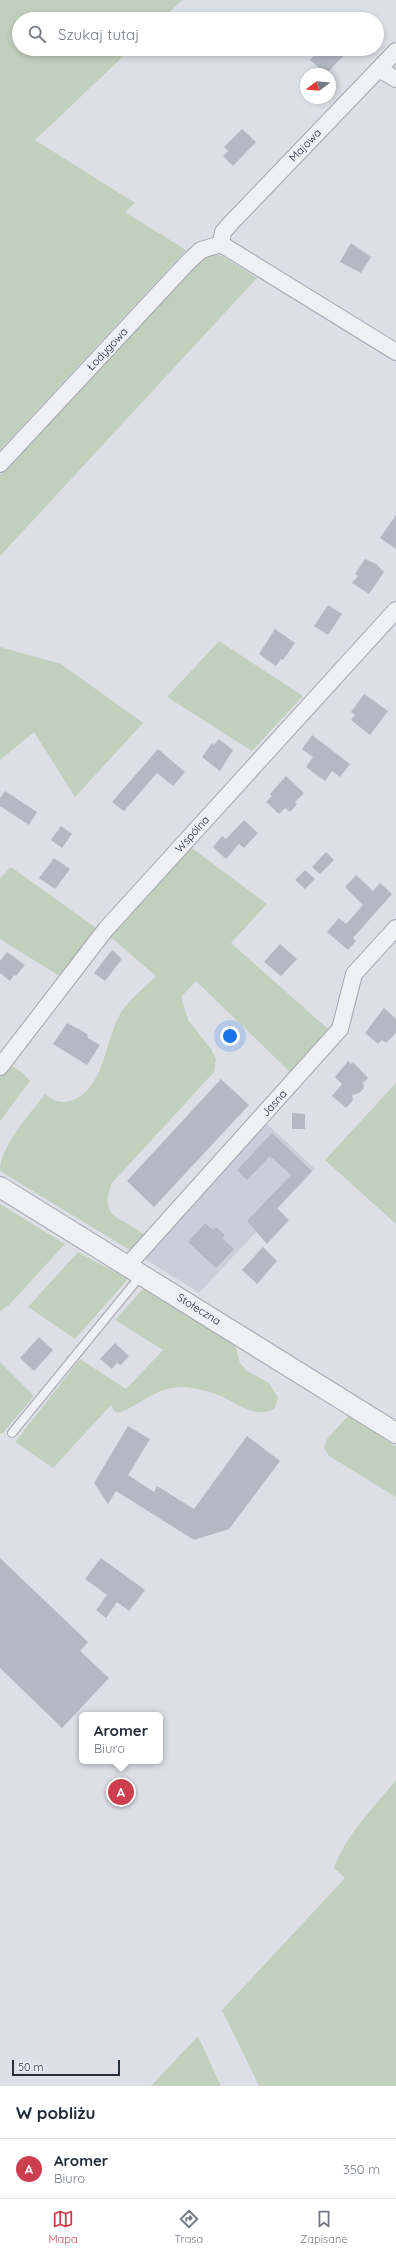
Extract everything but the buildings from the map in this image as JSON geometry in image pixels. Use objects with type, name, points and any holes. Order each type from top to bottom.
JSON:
[{"type":"street","name":"Majowa","points":[[221,244],[223,232],[231,223],[396,51]]},
{"type":"street","points":[[379,69],[396,79]]},
{"type":"street","points":[[221,244],[396,352]]},
{"type":"street","name":"Łodygowa","points":[[0,464],[189,261],[201,250],[221,244]]},
{"type":"street","name":"Wspólna","points":[[0,1067],[106,929],[396,610]]},
{"type":"street","name":"Jasna","points":[[136,1270],[340,1029],[354,974],[396,928]]},
{"type":"street","name":"Stołeczna","points":[[0,1187],[136,1270],[396,1433]]},
{"type":"lane","points":[[12,1433],[136,1270]]},
{"type":"shaded area","points":[[265,1122],[315,1169],[199,1293],[145,1259]]},
{"type":"green space","points":[[0,0],[182,0],[169,12],[12,12],[12,56],[124,56],[35,140],[135,203],[125,212],[186,250],[0,450]]},
{"type":"green space","points":[[214,254],[222,256],[257,278],[0,556],[0,475],[197,264],[205,257]]},
{"type":"green space","points":[[219,641],[303,696],[252,751],[167,697]]},
{"type":"green space","points":[[0,647],[61,664],[143,723],[75,797],[34,732],[0,760]]},
{"type":"green space","points":[[189,846],[267,904],[231,943],[328,1029],[290,1072],[196,981],[181,997],[188,1020],[211,1049],[216,1059],[214,1072],[112,1183],[108,1196],[108,1205],[111,1212],[146,1237],[133,1252],[0,1171],[1,1161],[10,1141],[45,1094],[56,1101],[70,1101],[82,1095],[90,1087],[97,1076],[120,1014],[131,1000],[156,976],[109,936]]},
{"type":"green space","points":[[11,867],[99,930],[61,977],[0,939],[0,878]]},
{"type":"green space","points":[[9,1064],[23,1073],[30,1081],[0,1121],[0,1076]]},
{"type":"green space","points":[[396,1083],[396,1224],[325,1160]]},
{"type":"green space","points":[[0,1204],[65,1244],[9,1305],[0,1311]]},
{"type":"green space","points":[[78,1252],[128,1279],[75,1339],[28,1307]]},
{"type":"green space","points":[[143,1289],[235,1345],[240,1363],[247,1371],[269,1383],[278,1398],[274,1409],[267,1412],[254,1411],[221,1396],[206,1391],[184,1387],[163,1390],[118,1413],[114,1411],[111,1405],[53,1468],[15,1442],[80,1359],[126,1389],[163,1350],[115,1320]]},
{"type":"green space","points":[[0,1362],[34,1396],[2,1434],[0,1433]]},
{"type":"green space","points":[[348,1416],[396,1446],[396,1497],[329,1456],[324,1448],[327,1439]]},
{"type":"green space","points":[[396,1780],[396,2086],[259,2086],[222,2010],[345,1878],[334,1868],[339,1856],[361,1822]]},
{"type":"green space","points":[[198,2036],[221,2086],[151,2086]]},
{"type":"place","name":"Aromer","points":[[121,1792]]}]
